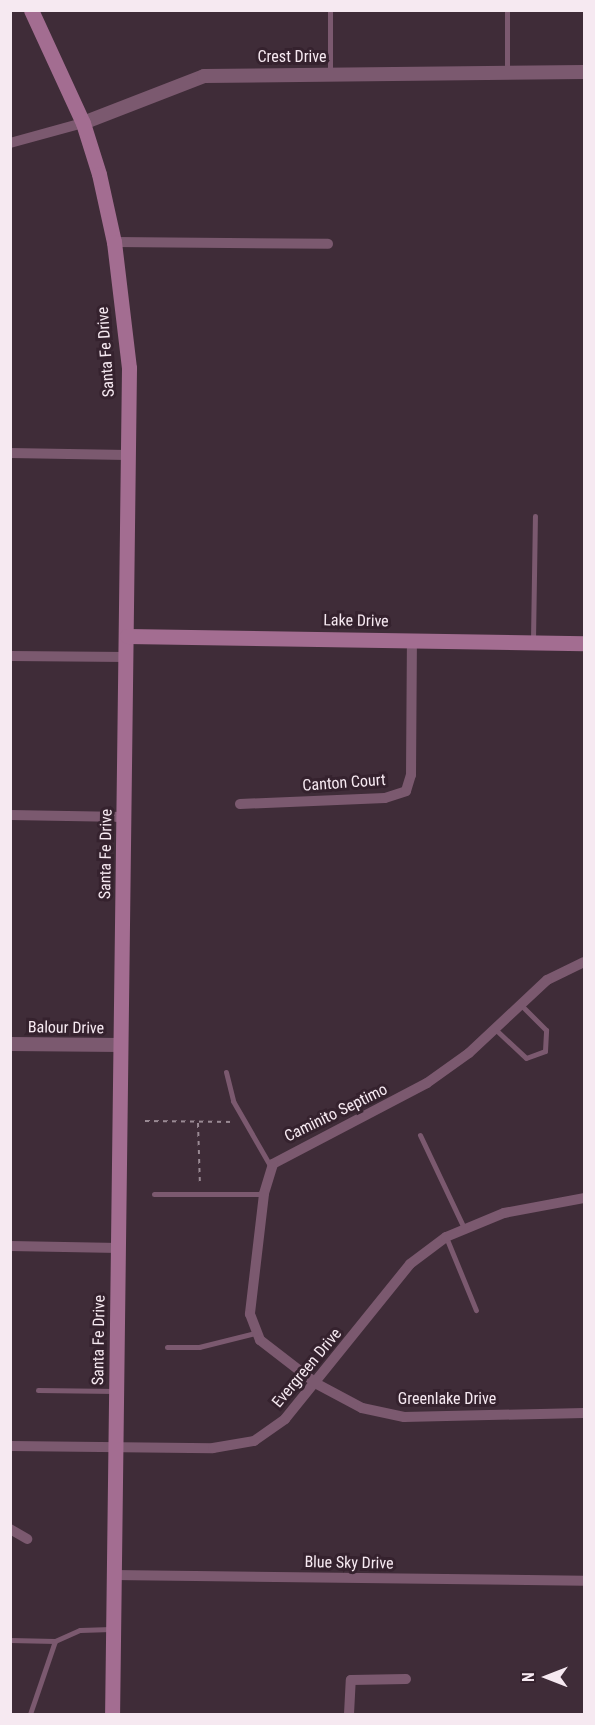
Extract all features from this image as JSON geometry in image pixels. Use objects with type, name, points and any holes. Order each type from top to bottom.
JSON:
[{"type":"main road","name":"Santa Fe Drive","points":[[31,10],[83,123],[114,242],[129,368],[112,1714]]},
{"type":"main road","name":"Lake Drive","points":[[127,636],[585,643]]},
{"type":"street","name":"Crest Drive","points":[[10,142],[83,123],[204,76],[507,71],[585,72]]},
{"type":"street","points":[[114,242],[328,244]]},
{"type":"street","points":[[10,453],[127,454]]},
{"type":"street","name":"Canton Court","points":[[240,804],[385,798],[406,791],[411,775],[412,640]]},
{"type":"street","points":[[10,656],[127,657]]},
{"type":"street","points":[[10,815],[124,817]]},
{"type":"street","name":"Caminito Septimo","points":[[271,1167],[285,1154],[382,1110],[427,1083],[495,1029],[547,980],[585,962]]},
{"type":"street","name":"Balour Drive","points":[[10,1044],[121,1045]]},
{"type":"street","points":[[271,1167],[264,1194],[250,1314],[255,1333],[317,1384]]},
{"type":"street","name":"Evergreen Drive","points":[[10,1446],[213,1448],[254,1441],[285,1419],[317,1384],[410,1264],[446,1237],[541,1203],[585,1198]]},
{"type":"street","points":[[10,1246],[118,1248]]},
{"type":"street","name":"Greenlake Drive","points":[[317,1384],[362,1408],[404,1417],[585,1413]]},
{"type":"street","points":[[10,1529],[27,1539]]},
{"type":"street","name":"Blue Sky Drive","points":[[113,1575],[585,1581]]},
{"type":"street","points":[[349,1714],[351,1680],[405,1678]]},
{"type":"lane","points":[[330,10],[330,74]]},
{"type":"lane","points":[[507,10],[507,71]]},
{"type":"lane","points":[[533,642],[536,516]]},
{"type":"lane","points":[[495,1029],[525,1058],[541,1055],[548,1035],[521,1005]]},
{"type":"lane","points":[[226,1072],[243,1120],[271,1167]]},
{"type":"lane","points":[[420,1135],[465,1230]]},
{"type":"lane","points":[[154,1194],[264,1194]]},
{"type":"lane","points":[[446,1237],[477,1310]]},
{"type":"lane","points":[[167,1347],[199,1347],[255,1333]]},
{"type":"lane","points":[[38,1390],[117,1391]]},
{"type":"lane","points":[[10,1640],[55,1641],[80,1630],[113,1629]]},
{"type":"lane","points":[[30,1714],[55,1641]]},
{"type":"path","points":[[145,1121],[198,1123],[243,1120]]},
{"type":"path","points":[[198,1123],[200,1194]]}]
